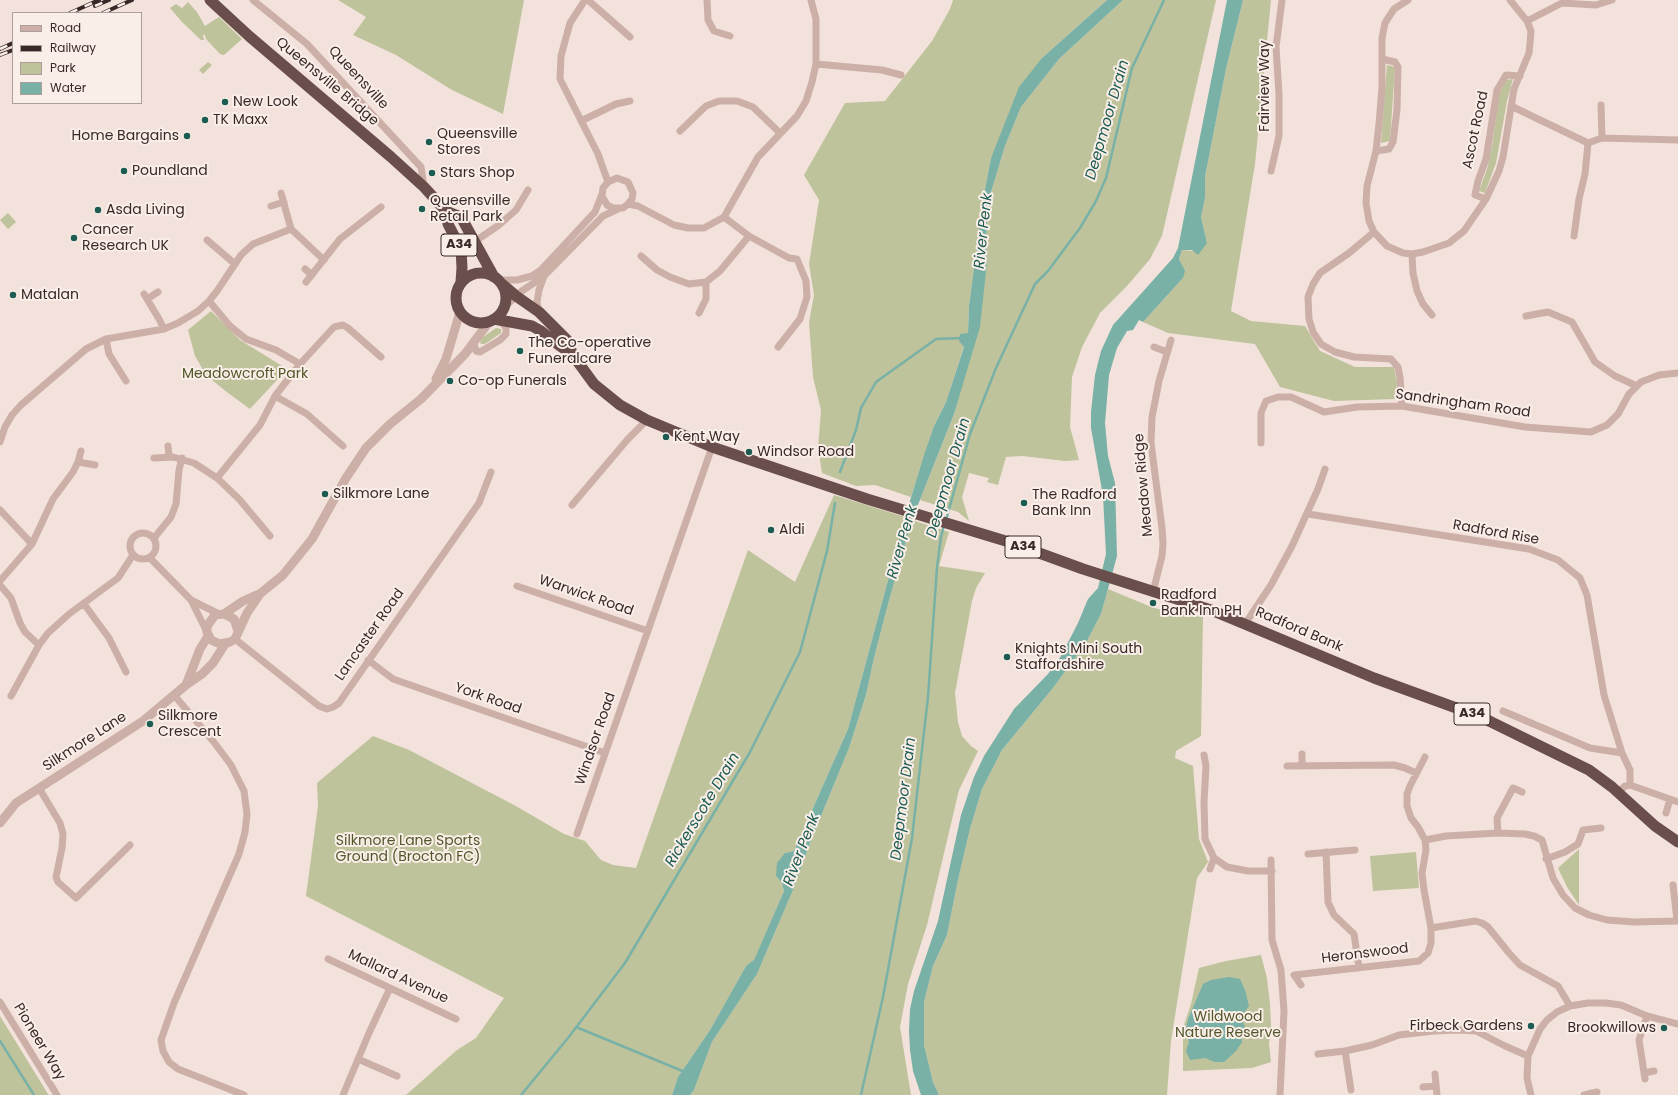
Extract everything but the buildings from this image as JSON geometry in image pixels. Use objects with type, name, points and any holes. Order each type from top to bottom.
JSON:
[{"type":"highway","name":"Queensville Bridge","points":[[210,0],[249,36],[378,146],[424,188]]},
{"type":"highway","name":"A34","points":[[424,188],[446,211],[461,217],[474,242],[498,280],[516,296],[539,312],[569,342],[572,354]]},
{"type":"highway","name":"A34","points":[[446,211],[448,224],[461,249],[461,282]]},
{"type":"highway","points":[[475,273],[482,273],[498,280],[506,295],[504,309],[495,321],[483,323],[472,322],[463,317],[455,302],[455,296],[461,282],[475,273]]},
{"type":"highway","name":"A34","points":[[495,321],[516,322],[532,326],[541,331],[572,354],[594,384],[620,405],[647,420],[712,447]]},
{"type":"highway","name":"Radford Bank","points":[[712,447],[867,499],[1029,549],[1083,570],[1211,610],[1374,678],[1481,717],[1589,770],[1655,826],[1678,842]]},
{"type":"street","name":"Queensville","points":[[253,0],[307,44],[421,167],[424,188]]},
{"type":"street","points":[[585,0],[570,22],[561,56],[560,79],[604,170],[608,182]]},
{"type":"street","points":[[588,0],[630,36]]},
{"type":"street","points":[[707,0],[708,20],[714,31],[730,36]]},
{"type":"street","points":[[628,204],[638,206],[674,225],[688,228],[704,228],[724,217],[758,157],[797,116],[806,100],[816,64],[816,19],[812,0]]},
{"type":"street","name":"Fairview Way","points":[[1271,171],[1278,136],[1279,94],[1276,47],[1282,0]]},
{"type":"street","name":"Ascot Road","points":[[1408,0],[1394,9],[1384,23],[1382,38],[1382,88],[1376,150],[1367,186],[1366,203],[1369,221],[1374,232],[1387,246],[1403,253],[1412,254],[1423,252],[1449,243],[1464,231],[1486,199],[1499,171],[1503,157],[1514,90],[1529,53],[1531,31],[1527,21],[1510,0]]},
{"type":"street","points":[[1527,21],[1562,3],[1596,5],[1612,0]]},
{"type":"street","points":[[1376,150],[1389,149],[1393,142],[1397,110],[1398,67],[1395,62],[1382,59]]},
{"type":"street","points":[[816,64],[882,70],[901,75]]},
{"type":"street","name":"Ascot Road","points":[[1486,199],[1475,194],[1488,153],[1497,90],[1506,75],[1520,76]]},
{"type":"street","points":[[581,121],[616,104],[630,101]]},
{"type":"street","points":[[680,131],[706,106],[719,101],[737,101],[753,107],[780,133]]},
{"type":"street","points":[[1601,105],[1602,138]]},
{"type":"street","points":[[1511,106],[1588,143],[1602,138],[1678,140]]},
{"type":"street","points":[[1574,236],[1579,199],[1585,174],[1588,143]]},
{"type":"street","points":[[604,170],[617,178],[628,182],[638,206]]},
{"type":"street","points":[[498,280],[517,280],[532,276],[541,270],[595,212],[603,188],[608,182],[617,178]]},
{"type":"street","points":[[474,242],[499,225],[516,210],[528,190]]},
{"type":"street","points":[[281,193],[292,229],[324,260]]},
{"type":"street","points":[[602,193],[604,201],[607,205],[619,209]]},
{"type":"street","points":[[504,309],[516,296],[544,276],[603,216],[628,204],[632,200],[633,193]]},
{"type":"street","points":[[271,206],[284,202]]},
{"type":"street","points":[[306,282],[340,239],[381,207]]},
{"type":"street","points":[[724,217],[749,236],[789,258],[797,259],[806,281],[807,298],[800,319],[778,347]]},
{"type":"street","points":[[0,442],[5,427],[21,404],[86,349],[106,339],[164,329],[198,311],[217,291],[241,255],[253,244],[292,229]]},
{"type":"street","points":[[1374,232],[1349,253],[1320,273],[1313,284],[1308,297],[1309,319],[1313,332],[1321,344],[1335,352],[1354,357],[1391,359],[1398,367],[1402,406]]},
{"type":"street","points":[[641,256],[657,270],[670,277],[689,284],[706,282],[720,271],[749,236]]},
{"type":"street","points":[[206,240],[235,264]]},
{"type":"street","points":[[1412,254],[1413,273],[1417,291],[1423,304],[1432,315]]},
{"type":"street","points":[[305,269],[312,275]]},
{"type":"street","points":[[539,312],[539,290],[544,276]]},
{"type":"street","points":[[699,314],[706,299],[706,282]]},
{"type":"street","points":[[158,292],[146,297],[164,329]]},
{"type":"street","points":[[209,301],[230,326],[246,339],[276,350],[300,364]]},
{"type":"street","name":"Silkmore Lane","points":[[432,386],[446,359],[460,312]]},
{"type":"street","points":[[1526,316],[1548,312],[1572,322],[1595,362],[1615,376],[1637,386]]},
{"type":"street","points":[[474,344],[476,351],[480,352],[500,340],[506,334],[506,328],[495,321]]},
{"type":"street","name":"Silkmore Lane","points":[[186,685],[200,649],[208,634],[208,622],[215,615],[222,614],[243,601],[261,593],[283,575],[312,539],[346,478],[366,448],[390,424],[421,399],[495,321]]},
{"type":"street","points":[[217,478],[260,425],[275,396],[300,364],[334,327],[343,325],[358,336],[381,357]]},
{"type":"street","points":[[106,339],[109,354],[126,381]]},
{"type":"street","name":"Meadow Ridge","points":[[1152,592],[1162,556],[1163,544],[1151,443],[1152,417],[1158,381],[1171,340]]},
{"type":"street","points":[[1154,347],[1167,352]]},
{"type":"street","name":"Sandringham Road","points":[[1261,443],[1261,413],[1266,401],[1278,397],[1292,397],[1324,412],[1357,407],[1402,406],[1525,427],[1591,432],[1607,426],[1618,414],[1629,394],[1640,382],[1659,375],[1678,373]]},
{"type":"street","points":[[275,396],[307,414],[343,446]]},
{"type":"street","points":[[572,505],[628,439],[647,420]]},
{"type":"street","points":[[168,446],[169,457]]},
{"type":"street","name":"Windsor Road","points":[[577,834],[712,447]]},
{"type":"street","points":[[0,581],[32,544],[53,499],[73,472],[81,451]]},
{"type":"street","points":[[154,458],[182,458],[194,463],[217,478],[240,499],[270,536]]},
{"type":"street","points":[[154,538],[171,516],[176,504],[179,470],[182,458]]},
{"type":"street","points":[[78,462],[95,465]]},
{"type":"street","points":[[1246,624],[1271,586],[1308,514],[1325,469]]},
{"type":"street","name":"Lancaster Road","points":[[236,635],[319,706],[327,709],[333,707],[338,703],[479,504],[491,472]]},
{"type":"street","points":[[0,510],[32,544]]},
{"type":"street","name":"Radford Rise","points":[[1308,514],[1529,549],[1558,560],[1580,578],[1587,595],[1604,695],[1622,752],[1630,770],[1630,785]]},
{"type":"street","points":[[147,533],[154,538],[156,547],[150,558],[142,560],[133,555],[130,544],[134,536],[147,533]]},
{"type":"street","points":[[11,696],[39,645],[48,633],[118,578],[133,555]]},
{"type":"street","points":[[150,558],[191,600],[208,634],[215,643],[225,644]]},
{"type":"street","points":[[0,585],[11,598],[25,632],[39,645]]},
{"type":"street","name":"Warwick Road","points":[[517,586],[648,631]]},
{"type":"street","name":"Silkmore Lane","points":[[0,823],[16,803],[143,721],[186,685],[202,674],[213,663],[225,644],[236,635],[261,593]]},
{"type":"street","points":[[191,600],[234,619],[236,635]]},
{"type":"street","points":[[84,604],[109,638],[126,672]]},
{"type":"street","name":"York Road","points":[[368,660],[393,679],[605,753]]},
{"type":"street","points":[[174,695],[231,765],[244,791],[247,814],[245,832],[239,854],[174,1003],[161,1040],[163,1051],[169,1062],[178,1068],[244,1095]]},
{"type":"street","points":[[1503,711],[1590,748],[1622,752]]},
{"type":"street","points":[[1302,754],[1302,766]]},
{"type":"street","points":[[1204,756],[1208,766],[1204,802],[1205,839],[1214,858],[1227,867],[1248,871],[1272,871]]},
{"type":"street","points":[[1425,757],[1407,794],[1407,806],[1411,818],[1425,840],[1446,836],[1498,833],[1525,834],[1534,836],[1542,840],[1545,847],[1546,859],[1553,878],[1563,895],[1575,908],[1589,915],[1607,920],[1634,922],[1677,921],[1673,885]]},
{"type":"street","points":[[1287,766],[1394,765],[1416,773]]},
{"type":"street","points":[[1617,793],[1625,786],[1630,785],[1678,802]]},
{"type":"street","points":[[39,788],[60,823],[63,834],[62,848],[56,877],[58,882],[76,898],[130,845]]},
{"type":"street","points":[[1498,833],[1497,818],[1513,788],[1522,792]]},
{"type":"street","points":[[1666,813],[1670,799]]},
{"type":"street","points":[[1546,859],[1565,852],[1578,844],[1583,830],[1601,828]]},
{"type":"street","name":"Heronswood","points":[[1301,985],[1294,975],[1419,961],[1428,953],[1431,943],[1431,928],[1422,873],[1426,850],[1425,840]]},
{"type":"street","points":[[1308,854],[1355,850]]},
{"type":"street","points":[[1326,852],[1328,902],[1334,915],[1354,934],[1359,968]]},
{"type":"street","points":[[1210,869],[1214,858]]},
{"type":"street","points":[[1272,860],[1272,940],[1281,970],[1284,1011],[1280,1095]]},
{"type":"street","points":[[1431,928],[1476,921],[1482,923],[1488,927],[1520,965],[1558,986],[1570,1006]]},
{"type":"street","name":"Mallard Avenue","points":[[328,959],[456,1019]]},
{"type":"street","points":[[343,1095],[390,988]]},
{"type":"street","name":"Pioneer Way","points":[[0,1002],[57,1095]]},
{"type":"street","points":[[1531,1095],[1527,1078],[1528,1056],[1540,1029],[1547,1020],[1557,1012],[1570,1006],[1588,1003],[1614,1004],[1621,1005],[1646,1016],[1678,1024]]},
{"type":"street","points":[[1646,1016],[1639,1040],[1644,1076],[1654,1071]]},
{"type":"street","points":[[1318,1054],[1346,1051],[1372,1045],[1399,1035],[1460,1030],[1476,1031],[1528,1056]]},
{"type":"street","points":[[1346,1051],[1350,1090]]},
{"type":"street","points":[[358,1060],[397,1076]]},
{"type":"street","points":[[1435,1074],[1437,1095]]},
{"type":"street","points":[[1423,1087],[1436,1086]]},
{"type":"street","points":[[1584,1095],[1596,1092]]},
{"type":"green space","points":[[338,0],[524,0],[503,114],[452,90],[396,55],[353,35],[366,17]]},
{"type":"green space","points":[[953,0],[1107,0],[1042,58],[991,158],[983,200],[969,306],[968,334],[959,341],[964,346],[946,402],[934,426],[911,497],[875,485],[856,486],[822,473],[818,448],[821,410],[813,377],[809,322],[814,295],[809,264],[819,200],[804,175],[845,103],[885,101],[932,41],[950,9]]},
{"type":"green space","points":[[1123,0],[1216,0],[1162,236],[1150,259],[1127,286],[1100,313],[1082,347],[1072,377],[1070,427],[1079,460],[1065,461],[1022,456],[1006,457],[998,485],[987,482],[989,478],[969,473],[962,497],[969,521],[958,512],[920,500],[954,414],[987,262],[986,240],[989,199],[1005,146],[1021,107],[1059,59]]},
{"type":"green space","points":[[1243,0],[1271,0],[1255,164],[1231,311],[1251,321],[1305,326],[1320,351],[1355,367],[1394,367],[1397,382],[1396,399],[1334,401],[1280,387],[1255,344],[1168,333],[1143,322],[1183,278],[1183,268],[1179,259],[1182,250],[1195,251],[1207,243],[1201,217],[1205,198],[1205,177],[1226,69]]},
{"type":"green space","points":[[188,2],[197,12],[205,26],[219,17],[242,39],[224,55],[220,54],[206,39],[205,35],[203,35],[204,40],[201,40],[170,8],[176,4],[182,8]]},
{"type":"green space","points":[[208,62],[212,65],[203,74],[199,70]]},
{"type":"green space","points":[[1387,65],[1395,67],[1390,141],[1381,143]]},
{"type":"green space","points":[[1513,79],[1507,101],[1496,163],[1485,193],[1479,191],[1487,169],[1492,146],[1499,94],[1506,80]]},
{"type":"green space","points":[[8,213],[16,222],[8,229],[0,220]]},
{"type":"green space","name":"Meadowcroft Park","points":[[211,311],[240,340],[287,369],[250,409],[206,375],[195,356],[188,330]]},
{"type":"green space","points":[[496,328],[501,329],[501,333],[485,344],[481,344],[480,342],[483,337]]},
{"type":"green space","name":"Silkmore Lane Sports Ground (Brocton FC)","points":[[834,495],[905,517],[848,729],[794,851],[785,853],[776,876],[782,883],[784,891],[754,961],[746,966],[710,1030],[678,1077],[672,1095],[406,1095],[457,1050],[476,1038],[504,998],[306,896],[318,806],[317,783],[373,736],[409,750],[514,805],[564,834],[585,841],[601,860],[613,865],[636,868],[748,550],[795,582]]},
{"type":"green space","points":[[912,520],[949,532],[939,566],[985,573],[976,588],[972,601],[955,693],[958,722],[962,736],[978,751],[959,790],[927,925],[908,984],[900,1027],[911,1095],[690,1095],[694,1090],[712,1042],[757,974],[793,890],[810,843],[849,748],[866,695],[888,604]]},
{"type":"green space","points":[[1108,589],[1158,609],[1179,611],[1203,617],[1201,736],[1176,751],[1175,758],[1193,766],[1199,839],[1208,862],[1197,878],[1171,1041],[1167,1095],[939,1095],[933,1082],[924,1045],[924,1002],[933,966],[947,935],[970,829],[982,789],[1002,750],[1053,688],[1086,643],[1101,614]]},
{"type":"green space","points":[[1579,849],[1579,905],[1567,887],[1558,868]]},
{"type":"green space","points":[[1416,852],[1419,888],[1373,891],[1370,856]]},
{"type":"green space","name":"Wildwood Nature Reserve","points":[[1261,955],[1267,978],[1270,1004],[1271,1026],[1269,1044],[1271,1062],[1252,1068],[1183,1071],[1183,1028],[1191,1004],[1199,968],[1226,961]]},
{"type":"green space","points":[[0,1016],[48,1094],[49,1095],[0,1095]]},
{"type":"water","name":"River Penk","points":[[1107,0],[1123,0],[1059,59],[1021,107],[1005,146],[989,199],[986,240],[987,262],[980,327],[954,414],[912,520],[888,604],[866,695],[849,748],[810,843],[793,890],[757,974],[712,1042],[694,1090],[690,1095],[672,1095],[678,1077],[710,1030],[746,966],[754,960],[784,891],[782,883],[776,876],[777,863],[785,853],[794,851],[848,729],[905,517],[934,426],[946,402],[964,347],[959,341],[960,334],[968,333],[969,306],[983,200],[991,158],[1019,87],[1042,58]]},
{"type":"water","points":[[1227,0],[1243,0],[1226,69],[1205,177],[1205,198],[1201,217],[1207,243],[1198,255],[1192,250],[1182,250],[1179,259],[1185,271],[1183,278],[1143,322],[1139,320],[1133,330],[1127,331],[1117,348],[1109,375],[1105,423],[1108,456],[1115,483],[1117,556],[1101,614],[1086,643],[1053,688],[1002,750],[982,789],[970,829],[947,935],[933,966],[924,1002],[924,1045],[933,1082],[939,1095],[921,1095],[913,1071],[910,1050],[910,1009],[914,991],[938,921],[961,815],[974,777],[984,756],[1014,709],[1048,674],[1061,656],[1078,623],[1088,599],[1098,588],[1106,554],[1103,496],[1091,428],[1091,412],[1095,375],[1101,351],[1113,325],[1173,258],[1178,248]]},
{"type":"water","points":[[1229,977],[1240,979],[1245,990],[1249,1006],[1241,1017],[1245,1027],[1241,1034],[1242,1042],[1236,1051],[1224,1062],[1215,1062],[1205,1058],[1190,1060],[1186,1051],[1189,1042],[1186,1028],[1188,1019],[1203,984],[1211,980]]},
{"type":"waterway","name":"Deepmoor Drain","points":[[946,520],[970,434],[996,368],[1035,284],[1048,271],[1080,228],[1096,201],[1106,178],[1132,68],[1164,0]]},
{"type":"waterway","name":"Rickerscote Drain","points":[[840,472],[856,430],[861,408],[876,382],[936,339],[962,338]]},
{"type":"waterway","name":"Rickerscote Drain","points":[[521,1095],[568,1038],[625,963],[750,752],[800,652],[827,551],[835,503]]},
{"type":"waterway","name":"Deepmoor Drain","points":[[861,1095],[883,997],[912,838],[928,697],[937,567],[944,525]]},
{"type":"waterway","points":[[576,1027],[685,1072]]},
{"type":"waterway","points":[[0,1041],[34,1095]]},
{"type":"railway","points":[[72,12],[99,0]]},
{"type":"railway","points":[[95,6],[109,0]]},
{"type":"railway","points":[[105,12],[132,0]]},
{"type":"railway","points":[[0,49],[12,43]]},
{"type":"railway","points":[[0,55],[12,50]]},
{"type":"place","name":"New Look","points":[[225,102]]},
{"type":"place","name":"TK Maxx","points":[[205,120]]},
{"type":"place","name":"Home Bargains","points":[[187,136]]},
{"type":"place","name":"Queensville Stores","points":[[429,142]]},
{"type":"place","name":"Poundland","points":[[124,171]]},
{"type":"place","name":"Stars Shop","points":[[432,173]]},
{"type":"place","name":"Queensville Retail Park","points":[[422,209]]},
{"type":"place","name":"Asda Living","points":[[98,210]]},
{"type":"place","name":"Cancer Research UK","points":[[74,238]]},
{"type":"place","name":"Matalan","points":[[13,295]]},
{"type":"place","name":"The Co-operative Funeralcare","points":[[520,351]]},
{"type":"place","name":"Co-op Funerals","points":[[450,381]]},
{"type":"place","name":"Kent Way","points":[[666,437]]},
{"type":"place","name":"Windsor Road","points":[[749,452]]},
{"type":"place","name":"Silkmore Lane","points":[[325,494]]},
{"type":"place","name":"The Radford Bank Inn","points":[[1024,503]]},
{"type":"place","name":"Aldi","points":[[771,530]]},
{"type":"place","name":"Radford Bank Inn PH","points":[[1153,603]]},
{"type":"place","name":"Knights Mini South Staffordshire","points":[[1007,657]]},
{"type":"place","name":"Silkmore Crescent","points":[[150,724]]},
{"type":"place","name":"Firbeck Gardens","points":[[1531,1026]]},
{"type":"place","name":"Brookwillows","points":[[1664,1028]]}]
